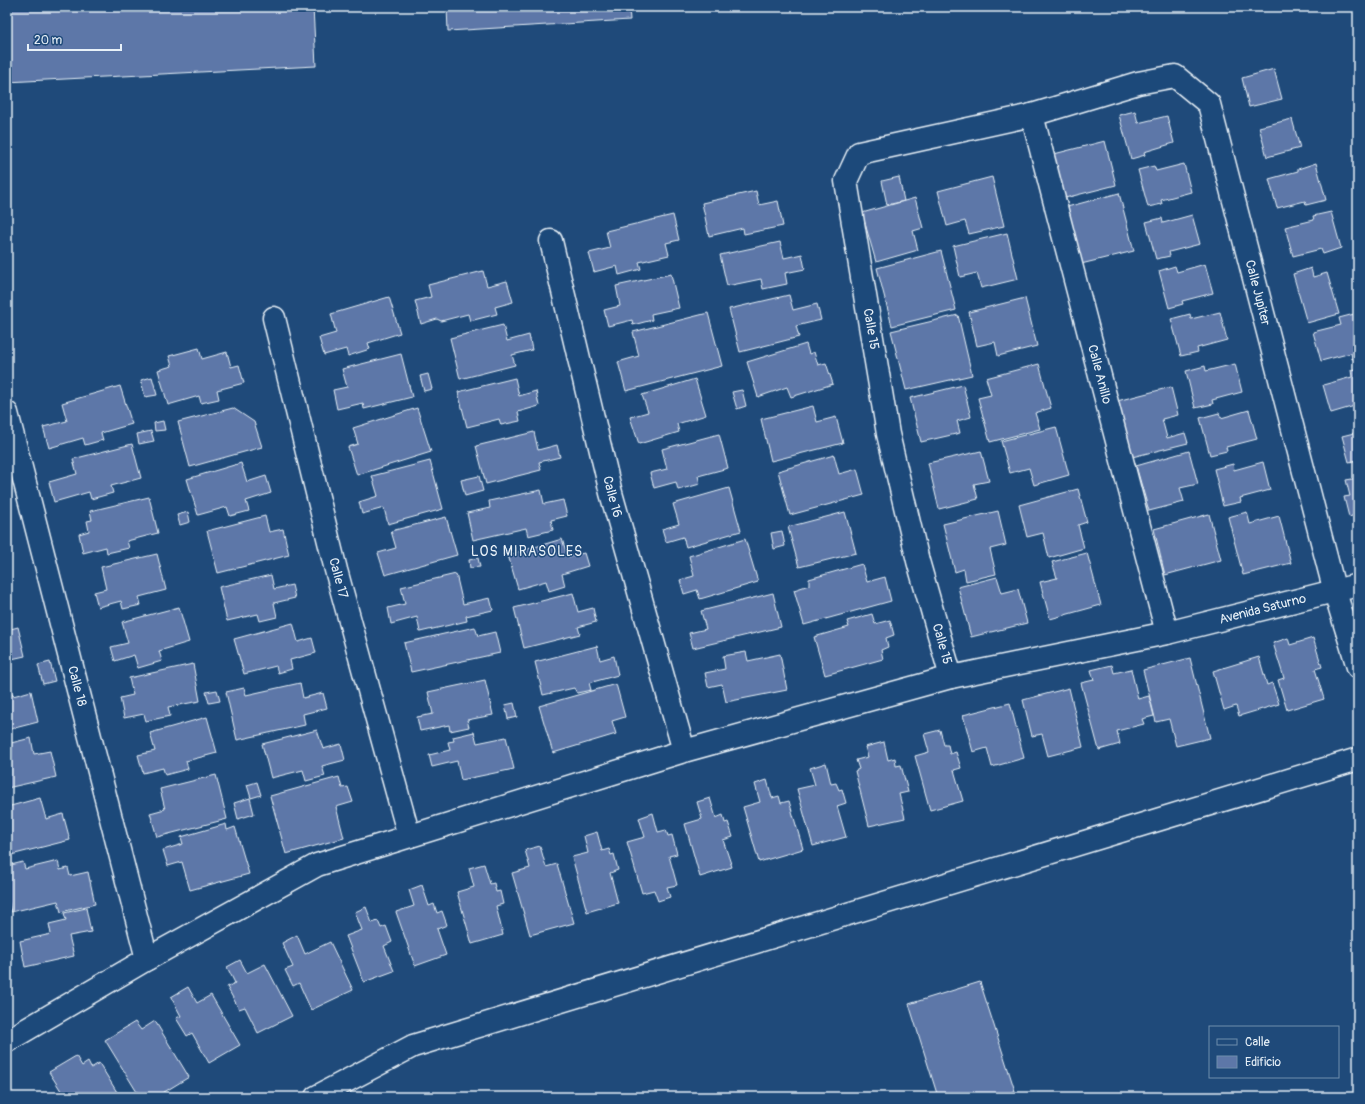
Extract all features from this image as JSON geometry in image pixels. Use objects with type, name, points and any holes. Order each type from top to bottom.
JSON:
[{"type":"street","name":"Calle Jupiter","points":[[1032,115],[1138,83],[1175,76],[1209,104],[1335,592],[1358,667]]},
{"type":"street","name":"Calle Anillo","points":[[1032,115],[1167,633]]},
{"type":"street","name":"Calle 15","points":[[951,676],[918,561],[888,434],[846,182],[860,153],[1032,115]]},
{"type":"street","name":"Calle 16","points":[[551,241],[611,493],[684,751]]},
{"type":"street","name":"Calle 17","points":[[274,318],[336,570],[409,836]]},
{"type":"street","name":"Calle 18","points":[[7,413],[147,958]]},
{"type":"street","name":"Avenida Saturno","points":[[7,1042],[147,958],[317,865],[684,751],[951,676],[1167,633],[1358,585]]},
{"type":"street","points":[[316,1097],[413,1046],[1358,759]]},
{"type":"building","points":[[7,7],[313,7],[316,66],[7,82]]},
{"type":"building","points":[[447,7],[629,7],[630,20],[448,31]]},
{"type":"building","points":[[1274,69],[1282,99],[1249,107],[1242,78]]},
{"type":"building","points":[[1135,111],[1138,123],[1167,116],[1174,143],[1144,152],[1145,155],[1131,159],[1119,115]]},
{"type":"building","points":[[1292,119],[1300,148],[1267,157],[1259,127]]},
{"type":"building","points":[[1105,141],[1116,185],[1065,198],[1054,154]]},
{"type":"building","points":[[1316,163],[1326,200],[1306,205],[1305,201],[1277,208],[1269,179],[1298,171],[1298,169]]},
{"type":"building","points":[[1184,164],[1191,192],[1161,200],[1162,204],[1148,207],[1138,170],[1154,166],[1156,171]]},
{"type":"building","points":[[899,177],[904,201],[887,205],[882,181]]},
{"type":"building","points":[[992,177],[1004,226],[969,234],[965,221],[947,226],[938,191]]},
{"type":"building","points":[[756,191],[759,205],[778,201],[783,226],[744,234],[743,228],[709,236],[702,203]]},
{"type":"building","points":[[1119,193],[1134,251],[1081,264],[1067,207]]},
{"type":"building","points":[[915,198],[923,228],[913,231],[918,250],[876,262],[862,213]]},
{"type":"building","points":[[1331,212],[1341,248],[1323,254],[1321,249],[1293,256],[1285,227],[1314,220],[1313,216]]},
{"type":"building","points":[[673,215],[679,240],[666,243],[669,255],[639,262],[641,269],[619,275],[617,266],[594,272],[589,253],[610,248],[606,231]]},
{"type":"building","points":[[1192,215],[1200,244],[1169,252],[1170,256],[1156,259],[1146,222],[1162,218],[1163,223]]},
{"type":"building","points":[[1007,233],[1018,279],[981,288],[977,273],[960,277],[953,246]]},
{"type":"building","points":[[780,242],[784,258],[802,254],[805,269],[785,273],[787,284],[763,289],[761,279],[727,286],[720,255]]},
{"type":"building","points":[[941,251],[956,310],[892,326],[877,268]]},
{"type":"building","points":[[1205,264],[1213,293],[1182,301],[1183,304],[1169,308],[1159,271],[1175,266],[1177,272]]},
{"type":"building","points":[[1311,268],[1313,277],[1327,273],[1339,314],[1307,323],[1293,274]]},
{"type":"building","points":[[483,271],[487,286],[507,281],[513,302],[495,307],[497,314],[470,321],[468,314],[441,321],[437,319],[421,324],[415,301],[431,297],[428,285]]},
{"type":"building","points":[[671,274],[679,308],[651,314],[652,320],[633,325],[632,320],[608,326],[604,310],[620,306],[616,286]]},
{"type":"building","points":[[789,295],[793,310],[817,304],[821,320],[796,326],[799,337],[740,352],[729,309]]},
{"type":"building","points":[[389,297],[400,333],[368,343],[370,349],[348,356],[346,349],[324,355],[319,338],[336,333],[331,314]]},
{"type":"building","points":[[1025,298],[1037,346],[998,356],[995,342],[977,346],[969,312]]},
{"type":"building","points":[[1220,312],[1227,340],[1197,348],[1198,352],[1181,356],[1171,319],[1190,314],[1191,319]]},
{"type":"building","points":[[708,313],[722,366],[626,391],[618,362],[639,356],[633,332]]},
{"type":"building","points":[[1358,313],[1358,357],[1352,359],[1351,353],[1321,361],[1313,332],[1341,325],[1339,318]]},
{"type":"building","points":[[958,315],[972,375],[906,390],[891,331]]},
{"type":"building","points":[[503,325],[507,341],[529,335],[532,350],[512,355],[515,365],[460,379],[450,338]]},
{"type":"building","points":[[806,344],[809,354],[814,352],[818,365],[826,363],[833,384],[791,397],[787,387],[758,397],[747,362]]},
{"type":"building","points":[[199,348],[202,359],[227,352],[231,367],[239,365],[244,383],[217,390],[219,399],[201,403],[199,396],[168,405],[158,370],[172,366],[169,356]]},
{"type":"building","points":[[401,354],[412,397],[364,409],[363,403],[337,409],[333,390],[347,387],[342,369]]},
{"type":"building","points":[[1039,364],[1051,408],[1035,413],[1040,429],[990,442],[978,398],[991,395],[986,378]]},
{"type":"building","points":[[1235,364],[1242,392],[1212,400],[1213,404],[1195,408],[1186,371],[1205,366],[1206,371]]},
{"type":"building","points":[[1358,368],[1358,405],[1331,413],[1323,385],[1352,377],[1351,370]]},
{"type":"building","points":[[428,374],[432,389],[424,391],[420,376]]},
{"type":"building","points":[[152,377],[157,395],[145,397],[141,380]]},
{"type":"building","points":[[515,378],[519,396],[536,391],[539,406],[518,412],[520,421],[501,425],[499,419],[467,427],[458,392]]},
{"type":"building","points":[[695,379],[706,415],[677,424],[679,432],[639,444],[630,417],[648,412],[642,395]]},
{"type":"building","points":[[963,385],[971,417],[957,421],[960,433],[921,442],[910,398]]},
{"type":"building","points":[[120,386],[132,424],[101,433],[103,440],[85,445],[83,438],[49,448],[43,427],[67,421],[62,403]]},
{"type":"building","points":[[1171,387],[1178,415],[1162,419],[1167,438],[1185,433],[1188,443],[1132,457],[1117,401]]},
{"type":"building","points":[[742,390],[746,406],[737,409],[732,392]]},
{"type":"building","points":[[813,406],[817,422],[836,417],[843,443],[771,461],[761,419]]},
{"type":"building","points":[[233,408],[254,422],[262,447],[190,467],[178,422]]},
{"type":"building","points":[[417,408],[431,452],[357,475],[348,447],[358,444],[353,428]]},
{"type":"building","points":[[1249,410],[1257,439],[1226,447],[1227,451],[1210,455],[1200,418],[1219,413],[1221,418]]},
{"type":"building","points":[[163,421],[165,430],[155,431],[154,423]]},
{"type":"building","points":[[1056,427],[1069,475],[1034,485],[1029,468],[1010,473],[1001,441]]},
{"type":"building","points":[[151,431],[154,441],[139,444],[137,434]]},
{"type":"building","points":[[534,432],[538,450],[557,445],[560,457],[539,462],[541,470],[486,484],[476,446]]},
{"type":"building","points":[[1358,432],[1358,460],[1349,462],[1342,436]]},
{"type":"building","points":[[719,434],[728,468],[698,476],[700,484],[678,490],[676,482],[654,488],[650,473],[667,469],[662,449]]},
{"type":"building","points":[[132,444],[141,478],[111,486],[113,493],[91,499],[89,492],[54,502],[49,482],[77,474],[73,459]]},
{"type":"building","points":[[981,451],[989,481],[974,484],[978,499],[939,509],[928,463]]},
{"type":"building","points":[[1189,451],[1198,484],[1180,488],[1184,502],[1149,511],[1136,466]]},
{"type":"building","points":[[834,455],[839,474],[857,469],[864,495],[790,515],[778,471]]},
{"type":"building","points":[[430,461],[443,509],[388,524],[384,508],[362,514],[359,502],[378,496],[372,476]]},
{"type":"building","points":[[1263,462],[1270,490],[1240,498],[1241,502],[1223,506],[1214,469],[1233,464],[1234,470]]},
{"type":"building","points":[[241,463],[247,482],[266,476],[271,493],[246,501],[249,511],[230,516],[227,507],[198,515],[187,479]]},
{"type":"building","points":[[479,476],[483,491],[465,496],[461,480]]},
{"type":"building","points":[[1358,478],[1358,526],[1355,515],[1349,517],[1344,497],[1350,496],[1346,480]]},
{"type":"building","points":[[729,488],[741,531],[686,547],[683,537],[666,542],[662,529],[679,524],[673,504]]},
{"type":"building","points":[[1078,489],[1087,522],[1078,525],[1084,548],[1049,558],[1043,533],[1027,537],[1019,505]]},
{"type":"building","points":[[541,490],[544,504],[563,500],[567,516],[551,520],[553,530],[528,536],[526,528],[473,540],[467,513],[490,508],[489,501]]},
{"type":"building","points":[[149,497],[158,533],[127,541],[129,548],[107,553],[106,547],[83,553],[79,534],[89,531],[87,521],[92,520],[90,511]]},
{"type":"building","points":[[998,511],[1006,545],[990,549],[996,574],[966,581],[964,569],[955,572],[943,524]]},
{"type":"building","points":[[188,512],[190,522],[180,525],[177,515]]},
{"type":"building","points":[[845,512],[856,553],[799,567],[788,527]]},
{"type":"building","points":[[1247,512],[1250,524],[1279,516],[1291,563],[1243,575],[1228,517]]},
{"type":"building","points":[[1209,514],[1221,560],[1165,575],[1154,529]]},
{"type":"building","points":[[265,516],[269,532],[283,529],[289,555],[218,573],[207,531]]},
{"type":"building","points":[[446,517],[457,555],[385,575],[378,553],[396,548],[391,531]]},
{"type":"building","points":[[782,531],[785,546],[774,549],[771,533]]},
{"type":"building","points":[[562,539],[568,557],[584,553],[588,566],[562,574],[565,586],[549,591],[546,581],[518,589],[508,555]]},
{"type":"building","points":[[745,539],[758,582],[700,599],[697,590],[684,594],[680,580],[694,576],[689,556]]},
{"type":"building","points":[[1087,553],[1101,605],[1050,619],[1040,582],[1057,578],[1052,562]]},
{"type":"building","points":[[157,554],[166,590],[139,597],[141,605],[123,609],[121,601],[98,607],[94,592],[106,589],[101,567]]},
{"type":"building","points":[[478,558],[480,567],[470,568],[469,560]]},
{"type":"building","points":[[862,564],[867,582],[885,577],[891,601],[804,625],[794,590],[809,585],[809,579]]},
{"type":"building","points":[[456,574],[463,604],[490,598],[493,610],[466,616],[467,621],[420,632],[417,617],[391,624],[388,608],[405,604],[401,587]]},
{"type":"building","points":[[271,575],[274,589],[292,585],[295,598],[274,603],[277,617],[260,621],[258,614],[227,621],[219,587]]},
{"type":"building","points":[[997,577],[1002,593],[1018,589],[1027,623],[971,637],[958,587]]},
{"type":"building","points":[[573,593],[578,612],[593,608],[596,622],[578,627],[580,634],[524,648],[514,608]]},
{"type":"building","points":[[773,593],[781,627],[693,648],[689,633],[706,629],[701,611]]},
{"type":"building","points":[[179,607],[189,642],[159,651],[162,661],[138,668],[134,655],[115,661],[111,647],[128,643],[122,622]]},
{"type":"building","points":[[872,614],[875,624],[890,620],[894,635],[886,638],[888,647],[881,650],[883,659],[825,675],[814,637],[849,627],[847,621]]},
{"type":"building","points":[[293,623],[298,642],[312,638],[316,653],[290,660],[292,669],[278,673],[276,666],[244,674],[234,639]]},
{"type":"building","points":[[18,627],[25,656],[7,660],[7,630]]},
{"type":"building","points":[[475,627],[478,636],[495,632],[500,653],[411,672],[404,643]]},
{"type":"building","points":[[1288,638],[1290,645],[1313,638],[1322,667],[1315,669],[1324,699],[1287,710],[1278,680],[1284,678],[1273,643]]},
{"type":"building","points":[[597,646],[600,660],[614,656],[618,675],[589,683],[591,690],[577,693],[574,688],[543,695],[535,662]]},
{"type":"building","points":[[746,652],[748,661],[780,654],[787,690],[726,702],[722,684],[708,687],[705,673],[725,669],[723,656]]},
{"type":"building","points":[[1259,657],[1267,685],[1272,683],[1279,704],[1239,716],[1236,706],[1224,710],[1213,671]]},
{"type":"building","points":[[1190,658],[1210,738],[1176,746],[1169,719],[1156,722],[1143,670]]},
{"type":"building","points":[[50,662],[55,681],[43,684],[38,665]]},
{"type":"building","points":[[193,664],[200,701],[168,707],[170,716],[146,721],[144,714],[124,718],[120,698],[133,695],[129,678]]},
{"type":"building","points":[[1112,665],[1114,673],[1131,669],[1138,699],[1149,696],[1154,716],[1142,719],[1144,724],[1117,731],[1120,744],[1099,750],[1081,683],[1094,680],[1091,670]]},
{"type":"building","points":[[7,679],[13,696],[31,691],[38,722],[7,730]]},
{"type":"building","points":[[485,680],[493,715],[467,720],[469,727],[450,731],[449,725],[420,731],[417,717],[433,714],[428,692]]},
{"type":"building","points":[[300,683],[303,698],[323,693],[327,708],[303,714],[305,725],[237,740],[226,692],[244,688],[246,695]]},
{"type":"building","points":[[616,684],[625,717],[612,721],[616,734],[553,753],[539,706]]},
{"type":"building","points":[[1069,688],[1083,747],[1048,756],[1042,734],[1032,736],[1023,700]]},
{"type":"building","points":[[217,690],[220,701],[209,703],[206,692]]},
{"type":"building","points":[[514,703],[517,717],[508,719],[505,705]]},
{"type":"building","points":[[1010,703],[1024,758],[992,767],[987,748],[973,752],[963,715]]},
{"type":"building","points":[[207,717],[217,753],[186,761],[188,769],[165,775],[163,768],[143,773],[138,755],[155,751],[150,733]]},
{"type":"building","points":[[317,730],[323,749],[341,744],[345,760],[322,766],[325,776],[306,781],[303,770],[271,778],[262,744]]},
{"type":"building","points":[[940,730],[944,745],[948,745],[950,754],[956,752],[961,768],[954,770],[963,801],[930,810],[915,756],[929,752],[924,734]]},
{"type":"building","points":[[474,732],[477,743],[506,737],[514,769],[461,780],[457,761],[432,767],[429,755],[450,750],[448,742],[454,741],[453,737]]},
{"type":"building","points":[[31,738],[34,754],[50,751],[56,777],[7,788],[7,744]]},
{"type":"building","points":[[884,742],[888,760],[895,758],[896,766],[901,765],[908,792],[899,794],[905,818],[869,826],[855,771],[859,769],[856,760],[868,757],[865,747]]},
{"type":"building","points":[[826,763],[831,784],[836,783],[839,790],[842,789],[846,803],[837,806],[846,837],[813,846],[797,789],[815,785],[810,768]]},
{"type":"building","points":[[216,775],[227,819],[157,837],[150,813],[165,809],[160,789]]},
{"type":"building","points":[[339,777],[342,788],[348,787],[353,802],[336,807],[344,838],[286,854],[270,796]]},
{"type":"building","points":[[767,780],[772,798],[779,796],[781,803],[789,801],[803,849],[759,862],[743,807],[760,802],[755,784]]},
{"type":"building","points":[[257,782],[261,795],[251,798],[247,785]]},
{"type":"building","points":[[40,798],[46,819],[63,814],[70,840],[7,856],[7,807]]},
{"type":"building","points":[[250,798],[254,814],[238,819],[234,803]]},
{"type":"building","points":[[710,798],[716,818],[723,815],[725,823],[728,822],[733,837],[723,840],[732,867],[700,877],[685,824],[702,819],[697,802]]},
{"type":"building","points":[[653,813],[658,832],[666,830],[668,836],[672,835],[677,854],[669,856],[677,885],[667,887],[670,897],[658,901],[654,890],[642,893],[627,842],[645,837],[639,818]]},
{"type":"building","points":[[226,824],[227,830],[235,827],[249,874],[190,890],[182,862],[168,866],[163,850],[183,844],[181,837]]},
{"type":"building","points":[[597,832],[602,851],[609,849],[611,855],[614,854],[618,870],[610,873],[618,903],[587,912],[572,857],[588,853],[584,836]]},
{"type":"building","points":[[540,846],[546,867],[557,864],[574,923],[530,935],[512,873],[530,868],[525,850]]},
{"type":"building","points":[[58,861],[60,870],[68,868],[70,876],[88,872],[95,904],[61,912],[58,901],[11,912],[7,895],[7,866],[23,862],[25,869]]},
{"type":"building","points":[[484,864],[490,884],[494,883],[496,892],[500,891],[503,904],[496,906],[503,935],[472,944],[457,892],[474,887],[469,868]]},
{"type":"building","points":[[422,885],[429,906],[434,904],[437,913],[442,911],[447,925],[437,929],[446,955],[415,966],[396,912],[414,906],[409,890]]},
{"type":"building","points":[[366,907],[372,923],[378,921],[381,928],[386,926],[392,942],[384,946],[394,971],[364,982],[346,936],[362,930],[355,912]]},
{"type":"building","points":[[86,908],[91,932],[69,936],[74,956],[25,967],[20,941],[51,934],[49,924],[66,920],[64,913]]},
{"type":"building","points":[[297,935],[305,954],[330,942],[353,990],[311,1010],[299,983],[293,986],[285,970],[293,967],[282,943]]},
{"type":"building","points":[[240,960],[247,973],[265,964],[292,1016],[258,1033],[245,1007],[239,1009],[227,987],[235,983],[227,967]]},
{"type":"building","points":[[980,982],[1015,1091],[996,1097],[938,1097],[909,1004]]},
{"type":"building","points":[[188,987],[197,1003],[211,995],[240,1045],[209,1063],[192,1033],[187,1036],[176,1018],[181,1016],[171,997]]},
{"type":"building","points":[[155,1021],[189,1077],[156,1097],[140,1097],[105,1040],[135,1022],[141,1030]]},
{"type":"building","points":[[76,1056],[82,1066],[88,1062],[91,1068],[99,1063],[120,1097],[70,1097],[69,1095],[65,1097],[49,1072]]},
{"type":"district","name":"LOS MIRASOLES","points":[[527,551]]}]
